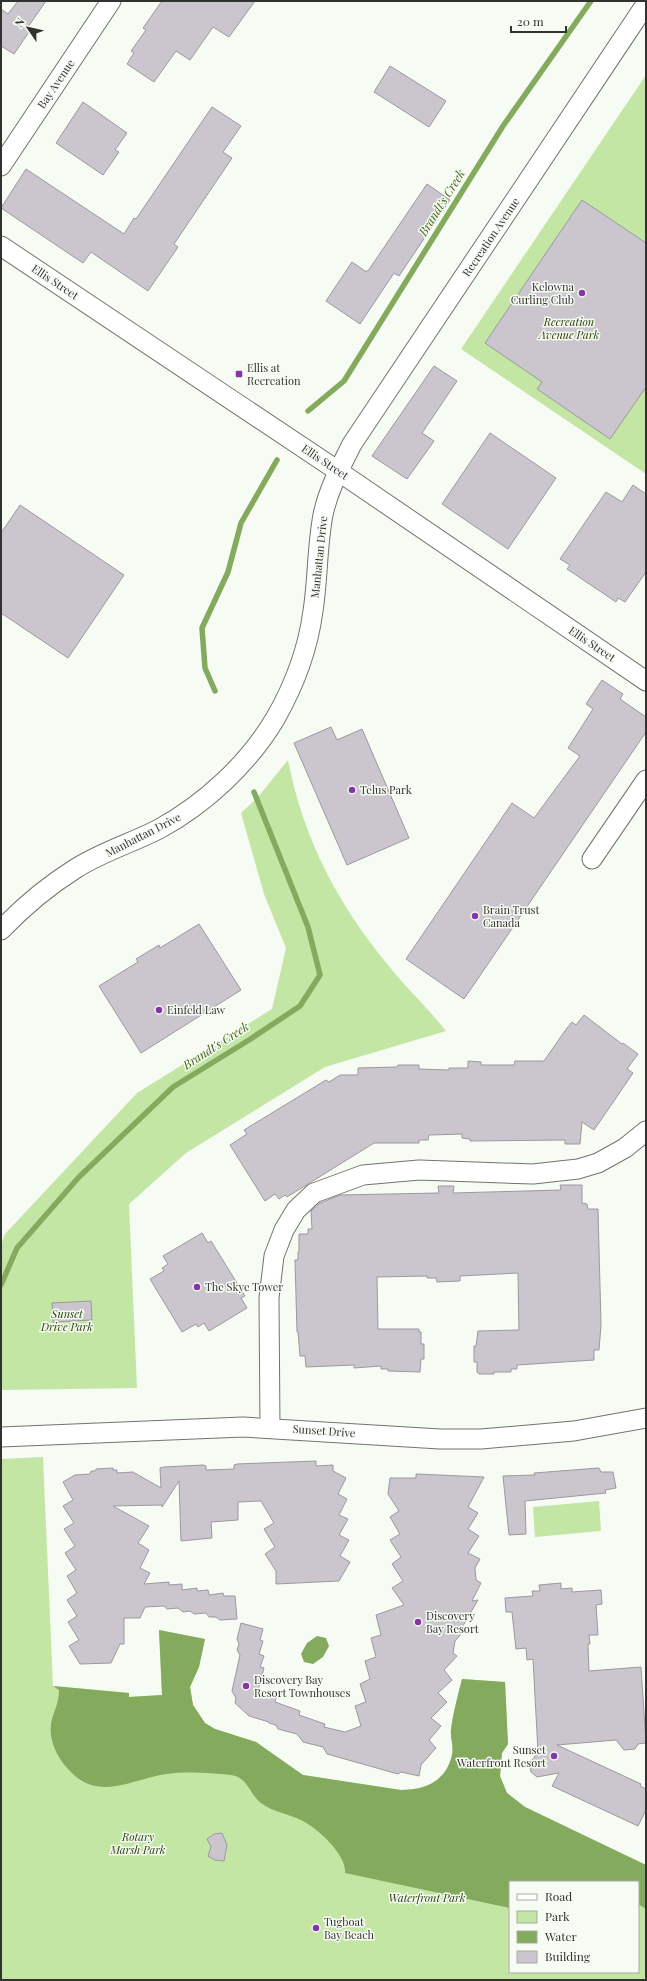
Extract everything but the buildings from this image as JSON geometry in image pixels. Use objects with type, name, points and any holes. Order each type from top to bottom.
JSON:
[{"type":"street","name":"Bay Avenue","points":[[1,166],[111,1]]},
{"type":"street","name":"Recreation Avenue","points":[[338,471],[352,444],[646,4]]},
{"type":"street","name":"Ellis Street","points":[[1,246],[338,471],[646,681]]},
{"type":"street","name":"Manhattan Drive","points":[[1,930],[44,891],[76,868],[159,829],[185,813],[228,778],[274,720],[290,690],[304,653],[313,611],[323,514],[338,471]]},
{"type":"street","points":[[592,860],[646,780]]},
{"type":"street","points":[[270,1428],[269,1298],[274,1256],[284,1230],[296,1210],[314,1193],[363,1175],[420,1170],[533,1174],[578,1169],[598,1163],[624,1148],[646,1131]]},
{"type":"street","name":"Sunset Drive","points":[[1,1437],[243,1427],[432,1439],[481,1438],[574,1431],[646,1418]]},
{"type":"green space","name":"Recreation Avenue Park","points":[[646,75],[646,474],[461,349]]},
{"type":"green space","name":"Sunset Drive Park","points":[[288,760],[303,816],[313,843],[338,894],[353,919],[370,942],[446,1031],[325,1067],[186,1153],[129,1204],[137,1388],[1,1390],[1,1245],[5,1234],[137,1093],[272,1009],[286,948],[264,894],[241,813],[258,797]]},
{"type":"green space","name":"Rotary Marsh Park","points":[[43,1457],[53,1686],[129,1693],[129,1697],[162,1695],[159,1630],[205,1639],[199,1667],[190,1687],[193,1705],[205,1723],[215,1729],[256,1742],[303,1775],[401,1790],[410,1790],[427,1786],[440,1778],[449,1764],[453,1748],[451,1730],[462,1679],[505,1682],[508,1744],[502,1753],[500,1776],[507,1793],[525,1807],[646,1865],[646,1980],[1,1980],[1,1459]]},
{"type":"green space","points":[[599,1501],[601,1531],[535,1537],[533,1507]]},
{"type":"water","points":[[159,1630],[205,1639],[199,1667],[190,1687],[193,1705],[205,1723],[215,1729],[256,1742],[303,1775],[401,1790],[410,1790],[427,1786],[440,1778],[449,1764],[453,1748],[451,1730],[462,1679],[505,1682],[508,1744],[502,1753],[500,1776],[507,1793],[525,1807],[646,1865],[646,1909],[639,1905],[639,1881],[509,1881],[509,1908],[345,1873],[344,1866],[337,1851],[323,1836],[303,1821],[276,1811],[261,1803],[245,1782],[237,1776],[174,1773],[128,1784],[103,1787],[91,1785],[79,1779],[68,1769],[56,1752],[52,1739],[51,1726],[58,1702],[59,1690],[53,1686],[129,1693],[129,1697],[162,1695]]},
{"type":"water","points":[[317,1636],[326,1638],[329,1646],[323,1657],[313,1664],[304,1662],[301,1654],[307,1643]]},
{"type":"waterway","name":"Brandt's Creek","points":[[308,411],[344,381],[503,126],[591,1]]},
{"type":"waterway","name":"Brandt's Creek","points":[[215,691],[205,668],[202,628],[228,572],[241,523],[277,460]]},
{"type":"waterway","name":"Brandt's Creek","points":[[1,1285],[17,1248],[79,1177],[173,1087],[249,1040],[300,1006],[320,975],[308,927],[254,792]]},
{"type":"place","name":"Kelowna Curling Club","points":[[582,293]]},
{"type":"place","name":"Ellis at Recreation","points":[[239,374]]},
{"type":"place","name":"Telus Park","points":[[352,790]]},
{"type":"place","name":"Brain Trust Canada","points":[[475,916]]},
{"type":"place","name":"Einfeld Law","points":[[159,1010]]},
{"type":"place","name":"The Skye Tower","points":[[197,1287]]},
{"type":"place","name":"Discovery Bay Resort","points":[[418,1622]]},
{"type":"place","name":"Discovery Bay Resort Townhouses","points":[[246,1686]]},
{"type":"place","name":"Sunset Waterfront Resort","points":[[554,1756]]},
{"type":"place","name":"Tugboat Bay Beach","points":[[316,1928]]},
{"type":"park label","name":"Waterfront Park","points":[[427,1898]]}]
